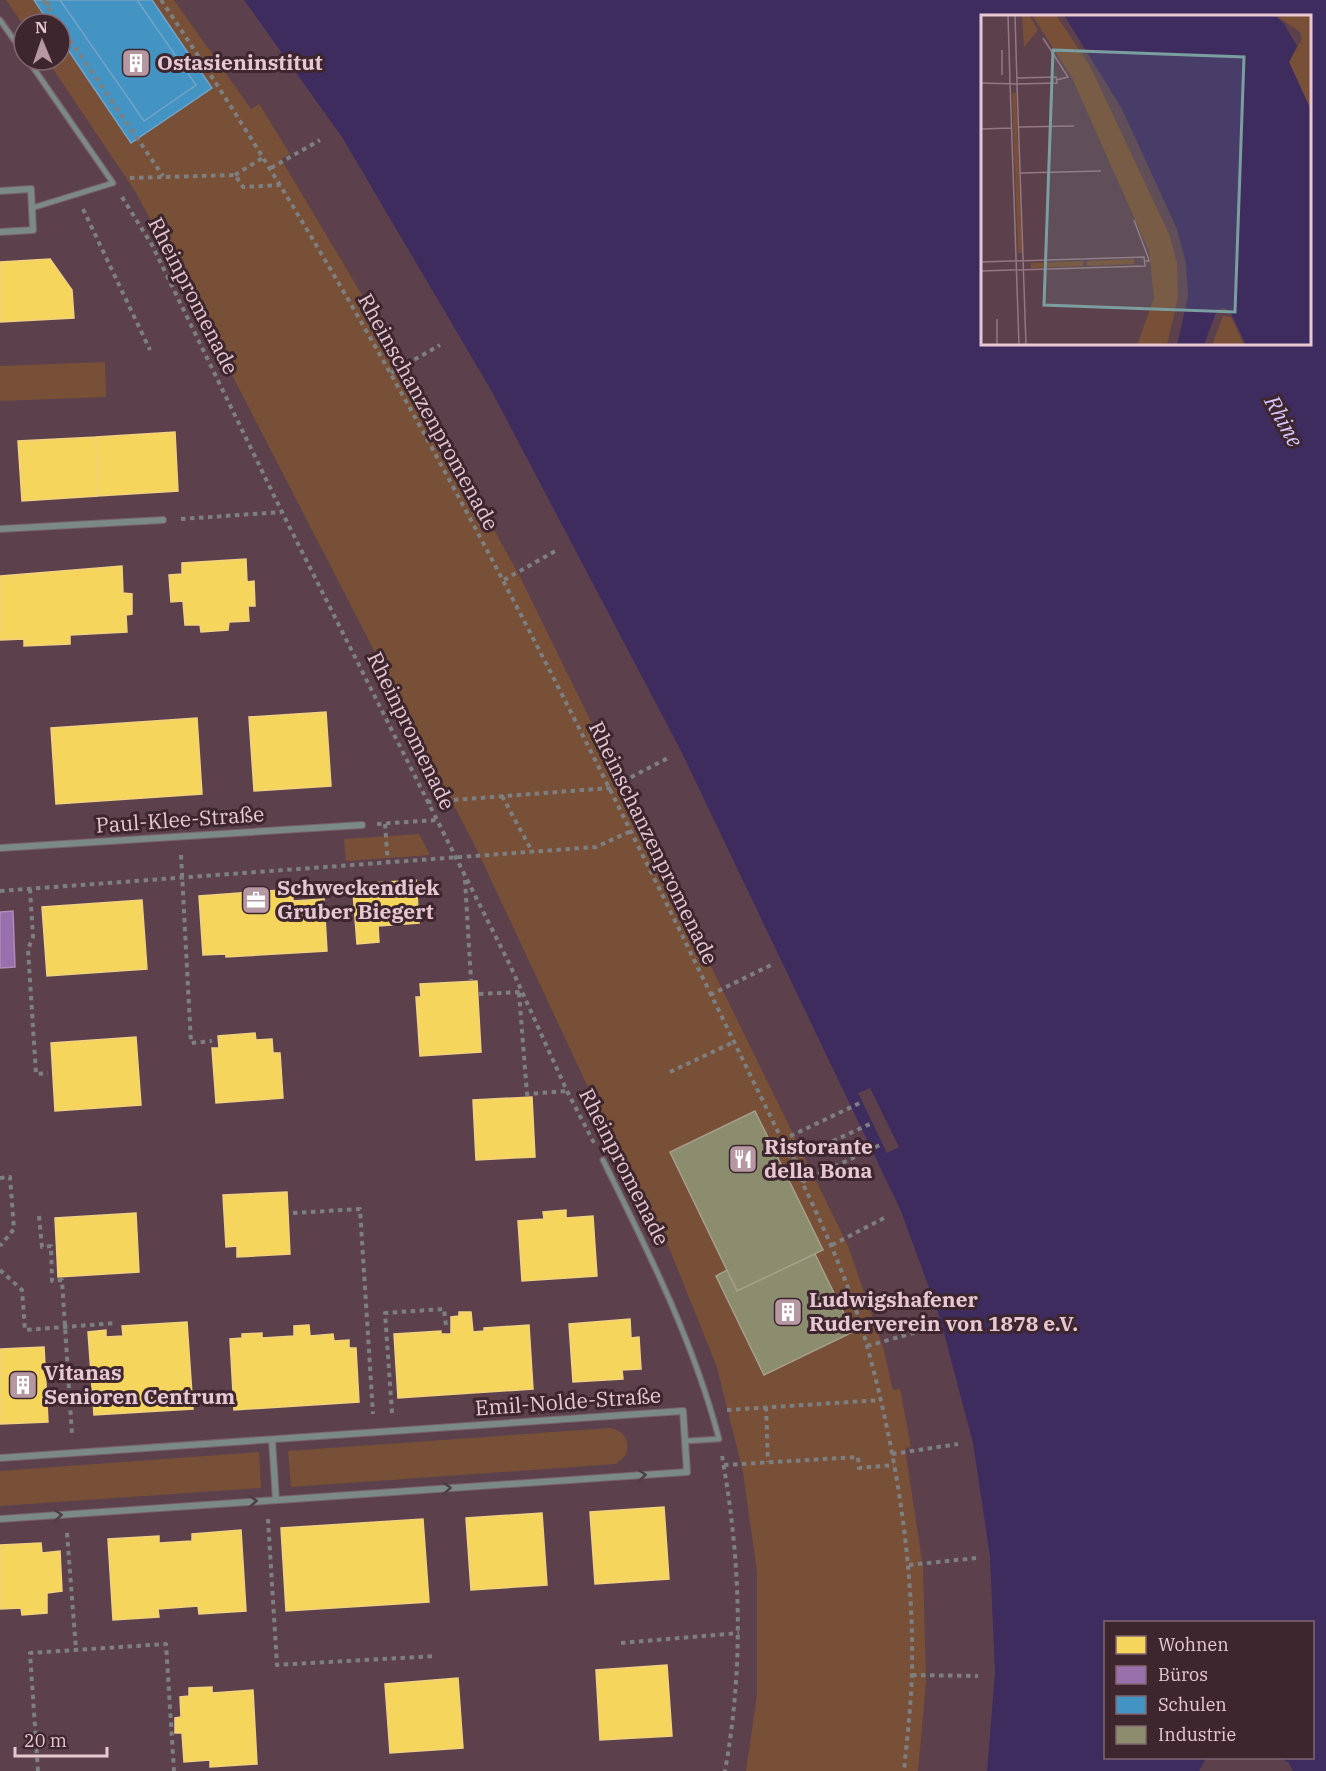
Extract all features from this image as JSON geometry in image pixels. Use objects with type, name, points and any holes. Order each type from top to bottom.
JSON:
[{"type":"street","points":[[0,191],[31,189],[33,230],[0,232]]},
{"type":"street","points":[[0,530],[163,520]]},
{"type":"street","name":"Paul-Klee-Straße","points":[[0,848],[362,825]]},
{"type":"street","name":"Emil-Nolde-Straße","points":[[0,1458],[683,1411],[687,1472],[0,1519]]},
{"type":"street","points":[[272,1440],[276,1500]]},
{"type":"lane","points":[[0,20],[12,37]]},
{"type":"lane","points":[[32,208],[113,183],[36,72]]},
{"type":"lane","name":"Rheinpromenade","points":[[603,1160],[680,1318],[719,1439]]},
{"type":"lane","points":[[685,1441],[719,1439]]},
{"type":"path","points":[[43,0],[51,12]]},
{"type":"path","points":[[46,5],[52,0]]},
{"type":"path","name":"Rheinschanzenpromenade","points":[[161,0],[271,168],[391,373],[504,580],[610,788],[832,1245],[867,1346],[881,1400],[894,1465],[909,1565],[912,1674],[904,1771]]},
{"type":"path","points":[[72,44],[164,177]]},
{"type":"path","points":[[271,168],[320,140]]},
{"type":"path","points":[[113,183],[124,179],[236,175],[264,157]]},
{"type":"path","points":[[236,175],[243,187],[281,185]]},
{"type":"path","name":"Rheinpromenade","points":[[113,183],[152,244],[282,512],[465,876],[567,1091],[603,1160]]},
{"type":"path","points":[[76,194],[150,350]]},
{"type":"path","points":[[391,373],[440,345]]},
{"type":"path","points":[[163,520],[282,512]]},
{"type":"path","points":[[504,580],[557,550]]},
{"type":"path","points":[[427,802],[610,788],[670,757]]},
{"type":"path","points":[[502,796],[533,852]]},
{"type":"path","points":[[362,825],[436,820]]},
{"type":"path","points":[[385,824],[388,864]]},
{"type":"path","points":[[0,891],[596,847],[631,831]]},
{"type":"path","points":[[182,836],[181,878],[191,1043],[212,1041]]},
{"type":"path","points":[[465,876],[471,980]]},
{"type":"path","points":[[30,889],[33,937],[28,949],[36,1074],[48,1073]]},
{"type":"path","points":[[710,995],[771,965]]},
{"type":"path","points":[[479,994],[521,992],[527,1094],[567,1091]]},
{"type":"path","points":[[670,1072],[734,1042]]},
{"type":"path","points":[[782,1140],[862,1102]]},
{"type":"path","points":[[792,1160],[872,1123]]},
{"type":"path","points":[[802,1182],[882,1144]]},
{"type":"path","points":[[0,1178],[10,1177],[14,1229],[0,1246]]},
{"type":"path","points":[[293,1213],[360,1209],[374,1432]]},
{"type":"path","points":[[39,1216],[42,1247],[51,1246],[52,1281],[62,1280],[73,1453]]},
{"type":"path","points":[[832,1245],[888,1216]]},
{"type":"path","points":[[0,1270],[22,1290],[25,1330],[116,1323]]},
{"type":"path","points":[[394,1431],[385,1313],[444,1309],[446,1326]]},
{"type":"path","points":[[867,1346],[931,1328]]},
{"type":"path","points":[[711,1411],[881,1400]]},
{"type":"path","points":[[766,1407],[768,1462]]},
{"type":"path","points":[[719,1439],[737,1563],[740,1633],[734,1720],[725,1771]]},
{"type":"path","points":[[892,1454],[958,1444]]},
{"type":"path","points":[[724,1465],[858,1457],[859,1468],[894,1465]]},
{"type":"path","points":[[267,1500],[277,1665],[435,1656]]},
{"type":"path","points":[[66,1515],[76,1650]]},
{"type":"path","points":[[909,1565],[976,1558]]},
{"type":"path","points":[[621,1643],[740,1633]]},
{"type":"path","points":[[38,1771],[30,1653],[166,1644],[174,1771]]},
{"type":"path","points":[[912,1674],[978,1676]]},
{"type":"shaded area","points":[[6,0],[174,0],[251,109],[259,104],[290,154],[281,159],[406,369],[521,579],[848,1246],[883,1347],[893,1390],[900,1389],[911,1447],[905,1448],[923,1568],[926,1681],[918,1771],[746,1771],[757,1695],[757,1572],[743,1472],[717,1367],[670,1250],[609,1132],[478,852],[180,274],[135,191],[55,72],[72,72],[72,12],[14,12]]},
{"type":"shaded area","points":[[105,362],[106,397],[0,401],[0,366]]},
{"type":"shaded area","points":[[419,834],[430,855],[346,861],[344,839]]},
{"type":"shaded area","points":[[610,1428],[623,1434],[627,1441],[626,1455],[616,1464],[291,1487],[288,1451]]},
{"type":"shaded area","points":[[259,1452],[261,1488],[0,1506],[0,1471]]},
{"type":"water","name":"Rhine","points":[[244,0],[1326,0],[1326,1771],[1293,1771],[1289,1763],[1282,1759],[1314,1759],[1314,1621],[1104,1621],[1104,1759],[1205,1759],[1199,1771],[987,1771],[995,1673],[990,1557],[973,1443],[940,1318],[901,1211],[680,749],[491,390],[342,137]]},
{"type":"pier","points":[[870,1088],[899,1147],[887,1153],[858,1093]]},
{"type":"building: Wohnen","points":[[50,259],[72,290],[74,318],[0,322],[0,262]]},
{"type":"building: Wohnen","points":[[175,432],[178,491],[98,496],[96,437]]},
{"type":"building: Wohnen","points":[[96,437],[98,496],[22,501],[18,441]]},
{"type":"building: Wohnen","points":[[246,559],[247,582],[254,581],[255,606],[248,606],[249,621],[229,622],[228,630],[201,632],[200,625],[185,625],[183,601],[171,602],[169,575],[182,574],[182,563]]},
{"type":"building: Wohnen","points":[[122,566],[123,593],[132,594],[132,614],[126,615],[127,632],[70,635],[70,644],[24,646],[24,639],[0,640],[0,576]]},
{"type":"building: Wohnen","points":[[326,712],[331,786],[254,791],[249,717]]},
{"type":"building: Wohnen","points":[[197,718],[202,794],[56,804],[51,728]]},
{"type":"building: Wohnen","points":[[416,880],[419,923],[378,926],[379,942],[357,944],[353,892],[372,891],[372,883]]},
{"type":"building: Wohnen","points":[[293,889],[293,901],[324,899],[327,951],[226,957],[226,954],[203,955],[199,896]]},
{"type":"building: Wohnen","points":[[142,900],[147,969],[47,976],[42,907]]},
{"type":"building: Wohnen","points":[[477,981],[481,1052],[420,1056],[416,997],[421,997],[420,984]]},
{"type":"building: Wohnen","points":[[255,1033],[256,1040],[272,1039],[273,1053],[280,1053],[283,1098],[216,1103],[212,1048],[219,1048],[218,1036]]},
{"type":"building: Wohnen","points":[[136,1037],[141,1105],[55,1111],[51,1043]]},
{"type":"building: Wohnen","points":[[532,1097],[535,1157],[476,1160],[473,1100]]},
{"type":"building: Wohnen","points":[[287,1192],[290,1254],[237,1257],[237,1246],[226,1247],[223,1195]]},
{"type":"building: Wohnen","points":[[566,1210],[566,1218],[593,1216],[597,1276],[522,1281],[518,1221],[544,1219],[543,1212]]},
{"type":"building: Wohnen","points":[[136,1213],[139,1272],[58,1277],[55,1218]]},
{"type":"building: Wohnen","points":[[459,1312],[471,1312],[473,1332],[484,1331],[484,1328],[529,1325],[533,1389],[398,1398],[394,1334],[441,1331],[441,1334],[451,1334],[451,1317],[459,1316]]},
{"type":"building: Wohnen","points":[[630,1319],[631,1338],[639,1337],[641,1369],[622,1370],[623,1379],[573,1382],[569,1324]]},
{"type":"building: Wohnen","points":[[187,1322],[193,1409],[94,1415],[88,1332],[106,1330],[106,1337],[123,1336],[122,1326]]},
{"type":"building: Wohnen","points":[[309,1325],[310,1336],[333,1334],[334,1341],[349,1340],[349,1348],[356,1348],[359,1402],[234,1410],[230,1339],[242,1338],[242,1334],[262,1333],[262,1338],[294,1336],[294,1326]]},
{"type":"building: Wohnen","name":"Vitanas Senioren Centrum","points":[[44,1347],[48,1422],[0,1424],[0,1349]]},
{"type":"building: Wohnen","points":[[664,1507],[669,1579],[595,1584],[590,1512]]},
{"type":"building: Wohnen","points":[[542,1513],[547,1585],[471,1590],[466,1518]]},
{"type":"building: Wohnen","points":[[423,1519],[429,1602],[286,1611],[281,1528]]},
{"type":"building: Wohnen","points":[[241,1530],[246,1611],[199,1614],[198,1606],[158,1609],[159,1617],[113,1620],[108,1539],[159,1536],[159,1543],[192,1541],[192,1534]]},
{"type":"building: Wohnen","points":[[41,1543],[42,1553],[60,1551],[62,1591],[47,1593],[47,1613],[22,1615],[21,1608],[0,1609],[0,1545]]},
{"type":"building: Wohnen","points":[[667,1665],[672,1736],[600,1740],[596,1670]]},
{"type":"building: Wohnen","points":[[458,1678],[463,1748],[390,1753],[385,1684]]},
{"type":"building: Wohnen","points":[[212,1687],[212,1693],[253,1690],[257,1764],[210,1767],[210,1760],[184,1762],[182,1733],[175,1733],[175,1718],[181,1717],[180,1697],[189,1696],[189,1688]]},
{"type":"building: Büros","points":[[13,911],[15,967],[0,968],[0,912]]},
{"type":"building: Schulen","name":"Ostasieninstitut","points":[[34,0],[152,0],[212,88],[131,143],[72,56],[72,12],[42,12]]},
{"type":"building: Schulen","points":[[60,0],[137,0],[196,85],[144,121],[72,17],[72,12],[68,12]]},
{"type":"building: Industrie","points":[[755,1111],[823,1250],[737,1291],[670,1152]]},
{"type":"building: Industrie","name":"Ludwigshafener Ruderverein von 1878 e.V.","points":[[815,1254],[853,1332],[764,1375],[716,1276],[727,1270],[737,1291]]},
{"type":"place","name":"Ostasieninstitut","points":[[136,63]]},
{"type":"place","name":"Schweckendiek Gruber Biegert","points":[[256,900]]},
{"type":"place","name":"Ristorante della Bona","points":[[743,1159]]},
{"type":"place","name":"Ludwigshafener Ruderverein von 1878 e.V.","points":[[788,1312]]},
{"type":"place","name":"Vitanas Senioren Centrum","points":[[23,1385]]}]
